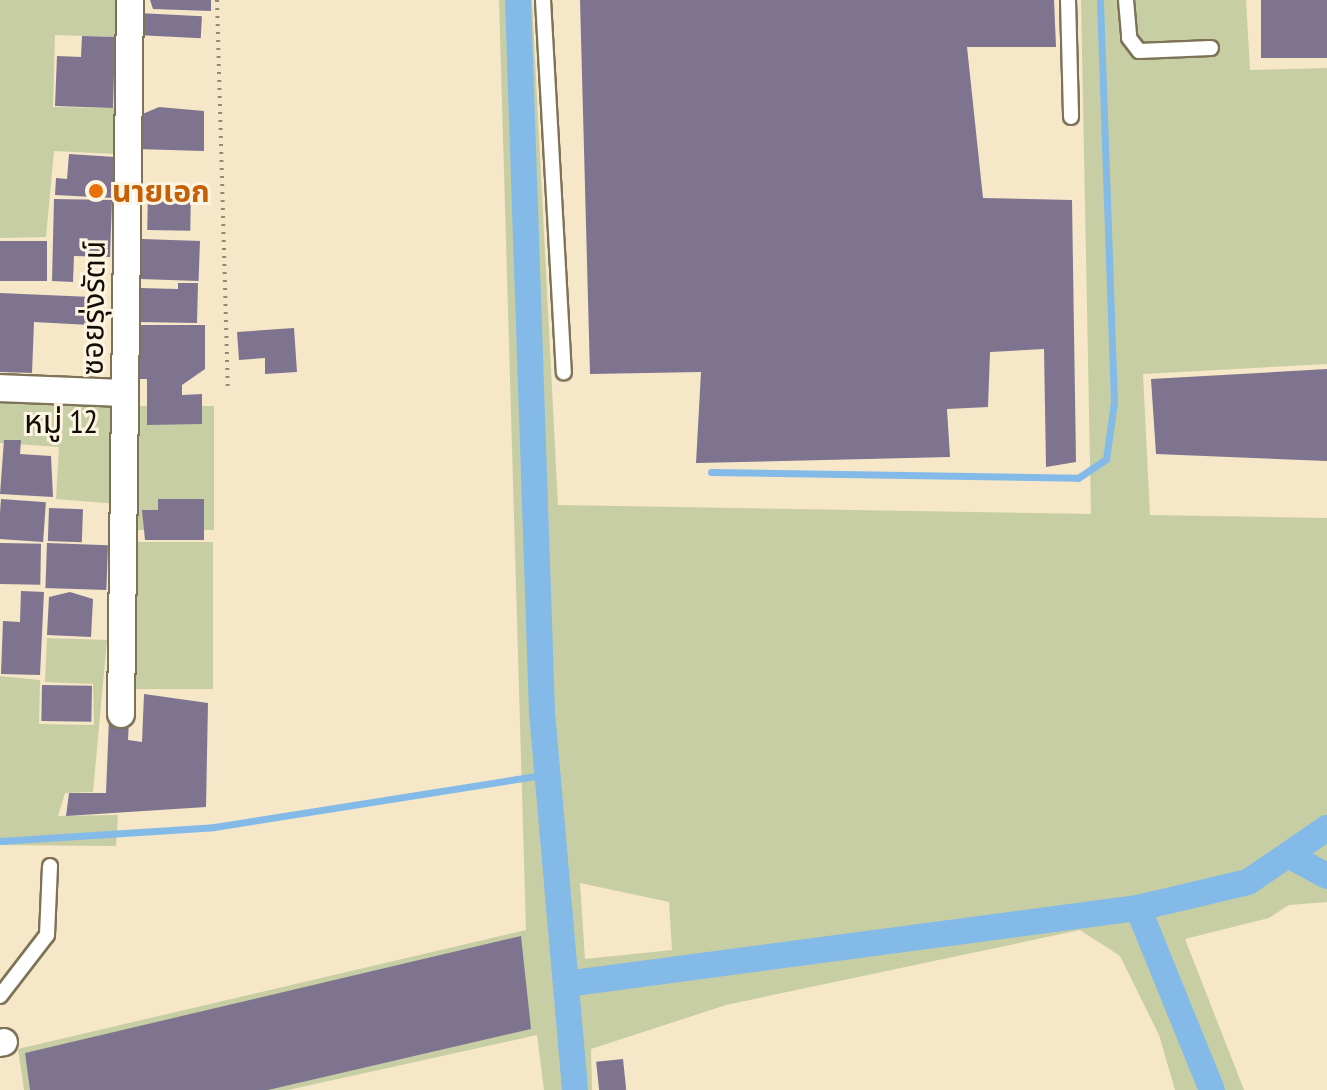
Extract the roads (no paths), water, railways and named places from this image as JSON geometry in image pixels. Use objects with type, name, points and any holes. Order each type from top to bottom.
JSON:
[{"type":"street","name":"ซอยรุ่งรัตน์","points":[[121,714],[130,0]]},
{"type":"street","points":[[0,388],[123,393]]},
{"type":"lane","points":[[543,0],[564,372]]},
{"type":"lane","points":[[1068,0],[1071,117]]},
{"type":"lane","points":[[1126,0],[1129,38],[1139,51],[1211,48]]},
{"type":"lane","points":[[0,996],[47,935],[50,866]]},
{"type":"waterway","points":[[518,0],[542,712],[575,1090]]},
{"type":"waterway","points":[[711,472],[1078,478],[1106,459],[1114,402],[1100,0]]},
{"type":"waterway","points":[[0,841],[214,827],[547,774]]},
{"type":"waterway","points":[[566,984],[1138,908],[1248,882],[1327,828]]},
{"type":"waterway","points":[[1288,855],[1327,876]]},
{"type":"waterway","points":[[1138,908],[1212,1090]]},
{"type":"place","name":"นายเอก","points":[[96,191]]},
{"type":"district","name":"หมู่ 12","points":[[61,421]]}]
